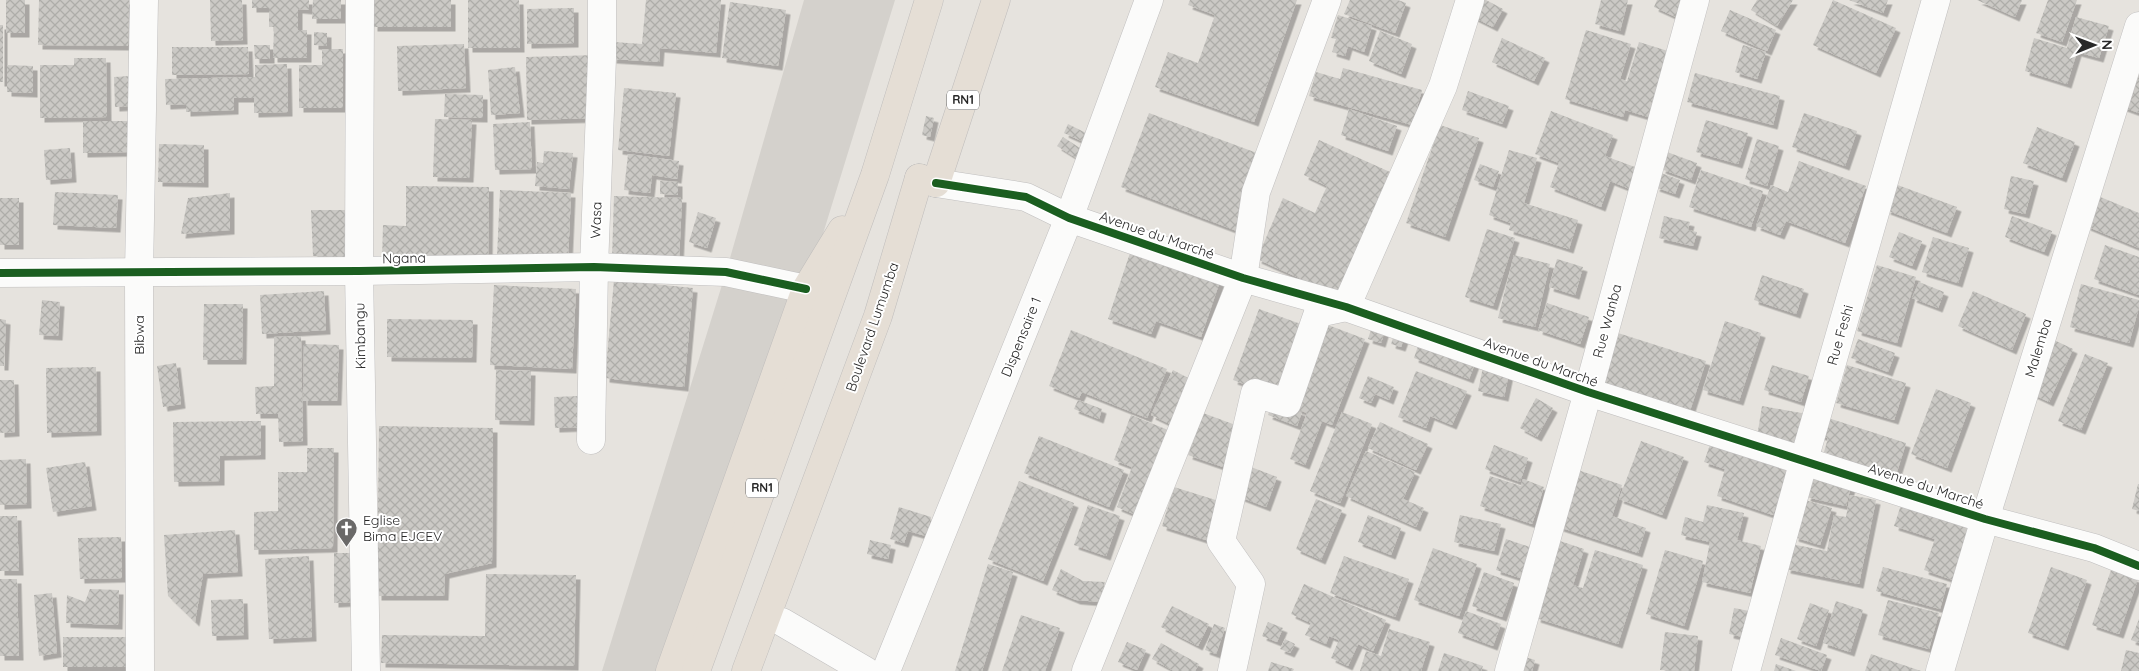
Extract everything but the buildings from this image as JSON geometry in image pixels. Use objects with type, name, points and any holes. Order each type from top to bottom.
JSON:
[{"type":"highway","name":"RN1","points":[[696,671],[875,175],[929,0]]},
{"type":"highway","name":"Boulevard Lumumba","points":[[746,671],[996,0]]},
{"type":"highway","points":[[670,671],[806,289],[875,175]]},
{"type":"highway","points":[[764,671],[885,347],[928,180]]},
{"type":"street","name":"Bibwa","points":[[140,671],[138,273],[144,0]]},
{"type":"street","name":"Kimbangu","points":[[360,0],[359,272],[366,671]]},
{"type":"street","name":"Wasa","points":[[591,440],[602,0]]},
{"type":"street","name":"Dispensaire 1","points":[[886,671],[1069,218],[1149,0]]},
{"type":"street","points":[[1086,671],[1243,278],[1256,192],[1327,0]]},
{"type":"street","points":[[1232,671],[1251,584],[1221,542],[1255,393],[1287,403],[1318,313],[1346,307],[1443,86],[1470,0]]},
{"type":"street","name":"Rue Wanba","points":[[1509,671],[1588,392],[1695,0]]},
{"type":"street","name":"Rue Feshi","points":[[1746,671],[1804,460],[1936,0]]},
{"type":"street","name":"Malemba","points":[[1940,671],[1985,519],[2139,26]]},
{"type":"street","name":"Avenue du Marché","points":[[928,180],[1026,197],[1069,218],[1243,278],[1346,307],[1588,392],[1985,519],[2094,548],[2139,566]]},
{"type":"street","name":"Ngana","points":[[0,273],[359,272],[594,267],[726,272],[806,289]]},
{"type":"street","points":[[782,622],[866,671]]},
{"type":"shaded area","points":[[804,0],[895,0],[806,289],[670,671],[602,671],[726,272]]},
{"type":"cycle path","points":[[936,183],[1026,197],[1069,218],[1243,278],[1346,307],[1588,392],[1985,519],[2094,548],[2139,566]]},
{"type":"cycle path","points":[[0,273],[359,271],[594,267],[726,272],[806,289]]},
{"type":"place","name":"Eglise Bima EJCEV","points":[[347,547]]}]
